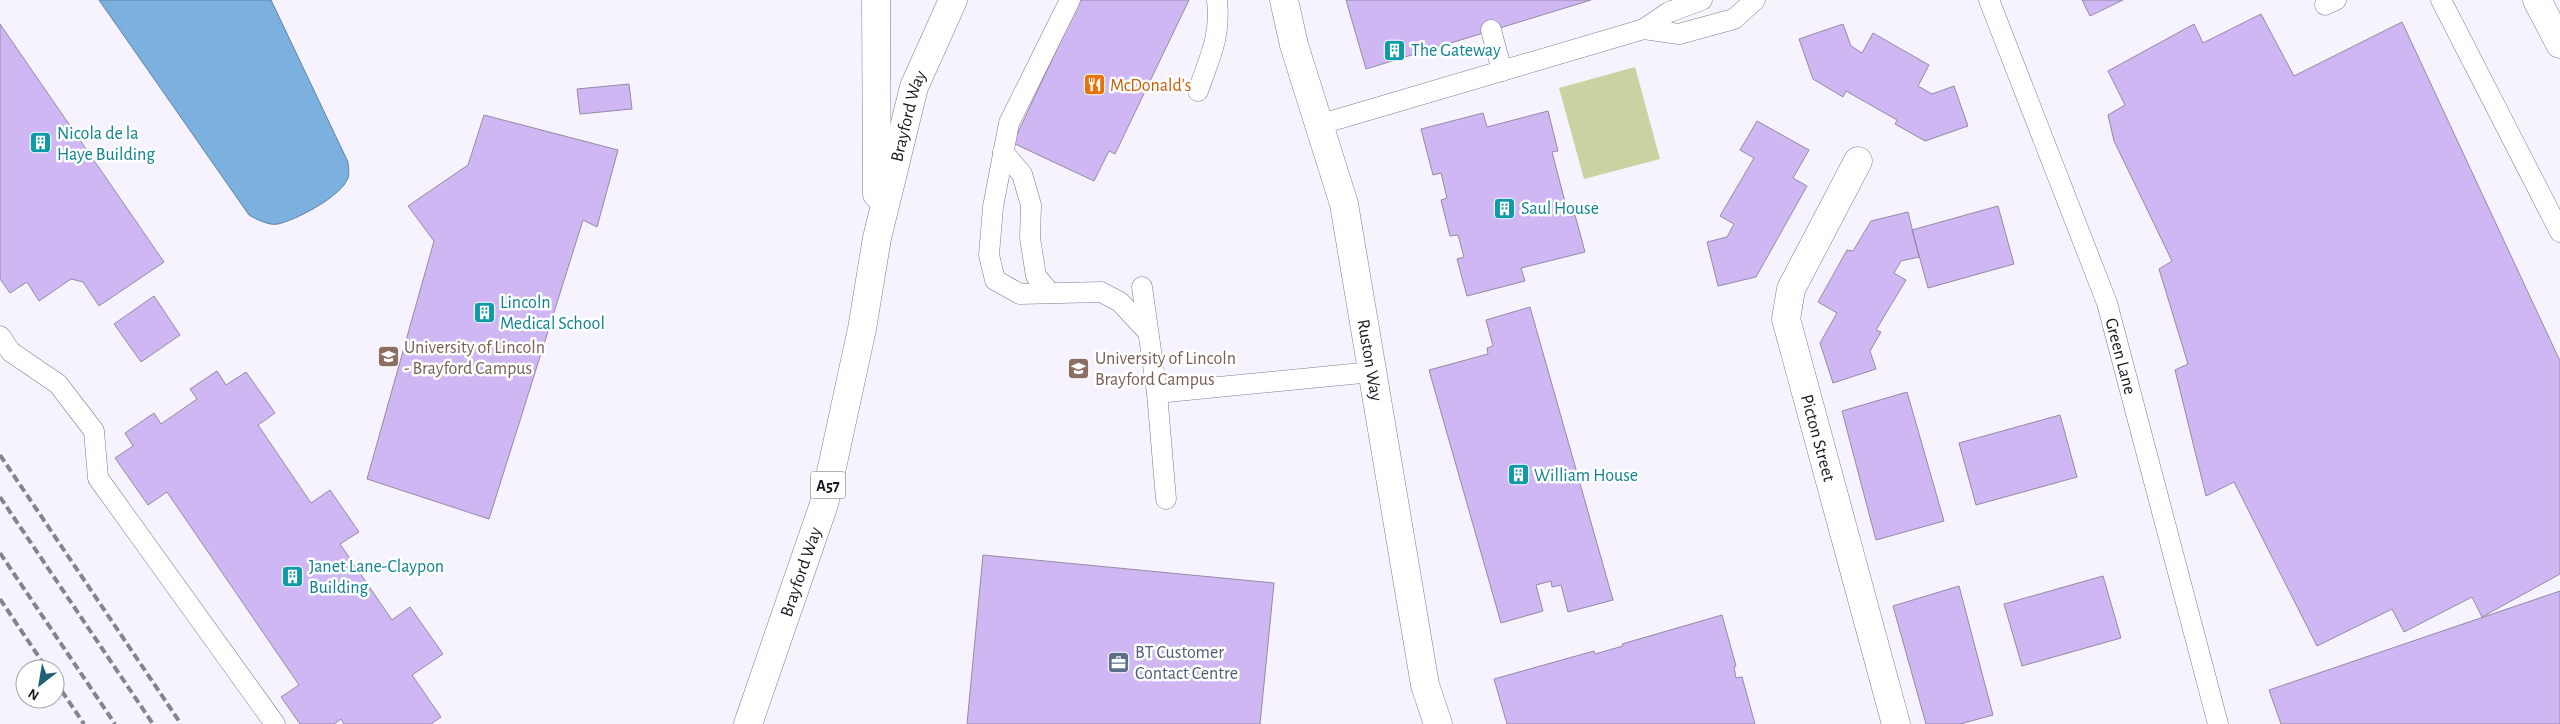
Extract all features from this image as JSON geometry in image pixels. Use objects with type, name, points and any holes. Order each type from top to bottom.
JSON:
[{"type":"street","name":"Brayford Way","points":[[876,0],[877,238]]},
{"type":"street","name":"Brayford Way","points":[[748,724],[824,504],[862,330],[877,238],[914,87],[954,0]]},
{"type":"street","name":"Ruston Way","points":[[1284,0],[1294,46],[1344,204],[1425,686],[1438,724]]},
{"type":"street","points":[[2537,0],[2560,44]]},
{"type":"street","name":"Picton Street","points":[[1858,161],[1791,289],[1786,319],[1896,724]]},
{"type":"lane","points":[[1070,0],[1009,123],[992,207],[988,255],[995,280],[1020,294],[1101,292],[1120,302],[1148,332]]},
{"type":"lane","points":[[1198,91],[1217,35],[1219,20],[1217,0]]},
{"type":"lane","points":[[1318,125],[1644,29],[1669,12],[1702,0]]},
{"type":"lane","points":[[1644,29],[1679,34],[1734,19],[1755,0]]},
{"type":"lane","name":"Green Lane","points":[[1989,0],[2107,303],[2218,724]]},
{"type":"lane","points":[[2440,0],[2560,232]]},
{"type":"lane","points":[[1491,30],[1502,71]]},
{"type":"lane","points":[[1003,152],[1022,174],[1031,205],[1030,238],[1036,276],[1050,293]]},
{"type":"lane","points":[[1142,287],[1157,393],[1166,499]]},
{"type":"lane","points":[[0,336],[11,352],[58,384],[94,431],[98,478],[275,724]]},
{"type":"lane","points":[[1157,393],[1372,372]]},
{"type":"green space","points":[[1635,67],[1660,159],[1584,179],[1559,88]]},
{"type":"water","points":[[99,0],[271,0],[348,162],[349,176],[344,185],[318,206],[286,222],[271,224],[249,215]]},
{"type":"building","name":"McDonald's","points":[[1080,0],[1189,0],[1115,154],[1109,151],[1094,181],[1013,143]]},
{"type":"building","name":"The Gateway","points":[[1346,0],[1591,0],[1366,69]]},
{"type":"building","points":[[2082,0],[2123,0],[2090,16]]},
{"type":"building","points":[[2261,14],[2294,76],[2402,22],[2560,361],[2560,574],[2482,617],[2472,597],[2404,632],[2392,609],[2317,646],[2234,482],[2206,496],[2175,370],[2188,364],[2159,269],[2172,261],[2114,141],[2108,115],[2125,105],[2108,71],[2194,24],[2203,43]]},
{"type":"building","name":"Nicola de la Haye Building","points":[[0,24],[164,262],[99,306],[83,282],[71,279],[39,301],[27,282],[10,293],[0,279]]},
{"type":"building","points":[[1843,24],[1851,46],[1862,53],[1873,33],[1929,65],[1918,86],[1932,94],[1954,86],[1968,126],[1925,141],[1895,124],[1897,120],[1846,91],[1843,97],[1813,79],[1799,39]]},
{"type":"building","points":[[629,84],[632,109],[580,114],[577,89]]},
{"type":"building","name":"Saul House","points":[[1548,111],[1558,151],[1552,152],[1569,217],[1575,215],[1585,252],[1521,268],[1525,281],[1467,296],[1457,259],[1464,257],[1458,235],[1450,236],[1441,200],[1447,198],[1441,173],[1433,175],[1421,129],[1483,113],[1487,127]]},
{"type":"building","name":"Lincoln Medical School","points":[[484,115],[618,150],[597,227],[583,220],[489,519],[367,479],[434,241],[408,206],[468,165]]},
{"type":"building","points":[[1757,121],[1809,150],[1793,178],[1807,186],[1756,277],[1718,286],[1707,242],[1727,237],[1734,224],[1720,216],[1754,158],[1740,150]]},
{"type":"building","points":[[1998,206],[2014,264],[1928,288],[1912,230]]},
{"type":"building","points":[[1908,212],[1919,257],[1901,261],[1894,273],[1906,280],[1876,330],[1881,332],[1870,351],[1876,369],[1833,383],[1820,343],[1837,313],[1818,302],[1847,250],[1853,251],[1871,221]]},
{"type":"building","points":[[154,296],[180,335],[141,362],[114,324]]},
{"type":"building","name":"William House","points":[[1530,307],[1613,600],[1568,612],[1561,585],[1552,587],[1551,581],[1536,585],[1543,611],[1501,623],[1429,370],[1488,354],[1487,348],[1493,346],[1486,320]]},
{"type":"building","name":"Janet Lane-Claypon Building","points":[[217,371],[226,385],[246,372],[275,413],[258,425],[311,503],[330,490],[359,532],[340,544],[392,620],[410,607],[443,654],[412,675],[441,717],[431,724],[344,724],[341,719],[334,724],[300,724],[281,697],[299,685],[167,492],[148,505],[115,458],[133,446],[125,433],[154,413],[161,424],[197,399],[190,389]]},
{"type":"building","points":[[1907,392],[1944,521],[1876,540],[1842,411]]},
{"type":"building","points":[[2060,415],[2077,477],[1976,505],[1959,443]]},
{"type":"building","name":"BT Customer Contact Centre","points":[[983,555],[1274,583],[1260,724],[967,724]]},
{"type":"building","points":[[2103,576],[2121,638],[2022,666],[2004,604]]},
{"type":"building","points":[[1959,586],[1993,715],[1960,724],[1926,724],[1893,606]]},
{"type":"building","points":[[2560,591],[2560,724],[2281,724],[2269,690]]},
{"type":"building","points":[[1722,615],[1736,666],[1734,667],[1736,678],[1742,677],[1755,724],[1507,724],[1494,679],[1594,651],[1595,654],[1623,646],[1622,644]]},
{"type":"railway","points":[[0,455],[181,724]]},
{"type":"railway","points":[[0,497],[153,724]]},
{"type":"railway","points":[[0,553],[115,724]]},
{"type":"railway","points":[[0,599],[40,659]]},
{"type":"railway","points":[[65,696],[84,724]]},
{"type":"place","name":"The Gateway","points":[[1395,50]]},
{"type":"place","name":"McDonald's","points":[[1094,85]]},
{"type":"place","name":"Nicola de la Haye Building","points":[[41,143]]},
{"type":"place","name":"Saul House","points":[[1505,208]]},
{"type":"place","name":"Lincoln Medical School","points":[[484,312]]},
{"type":"place","name":"University of Lincoln - Brayford Campus","points":[[388,357]]},
{"type":"place","name":"University of Lincoln Brayford Campus","points":[[1079,368]]},
{"type":"place","name":"William House","points":[[1518,475]]},
{"type":"place","name":"Janet Lane-Claypon Building","points":[[293,576]]},
{"type":"place","name":"BT Customer Contact Centre","points":[[1119,662]]}]
